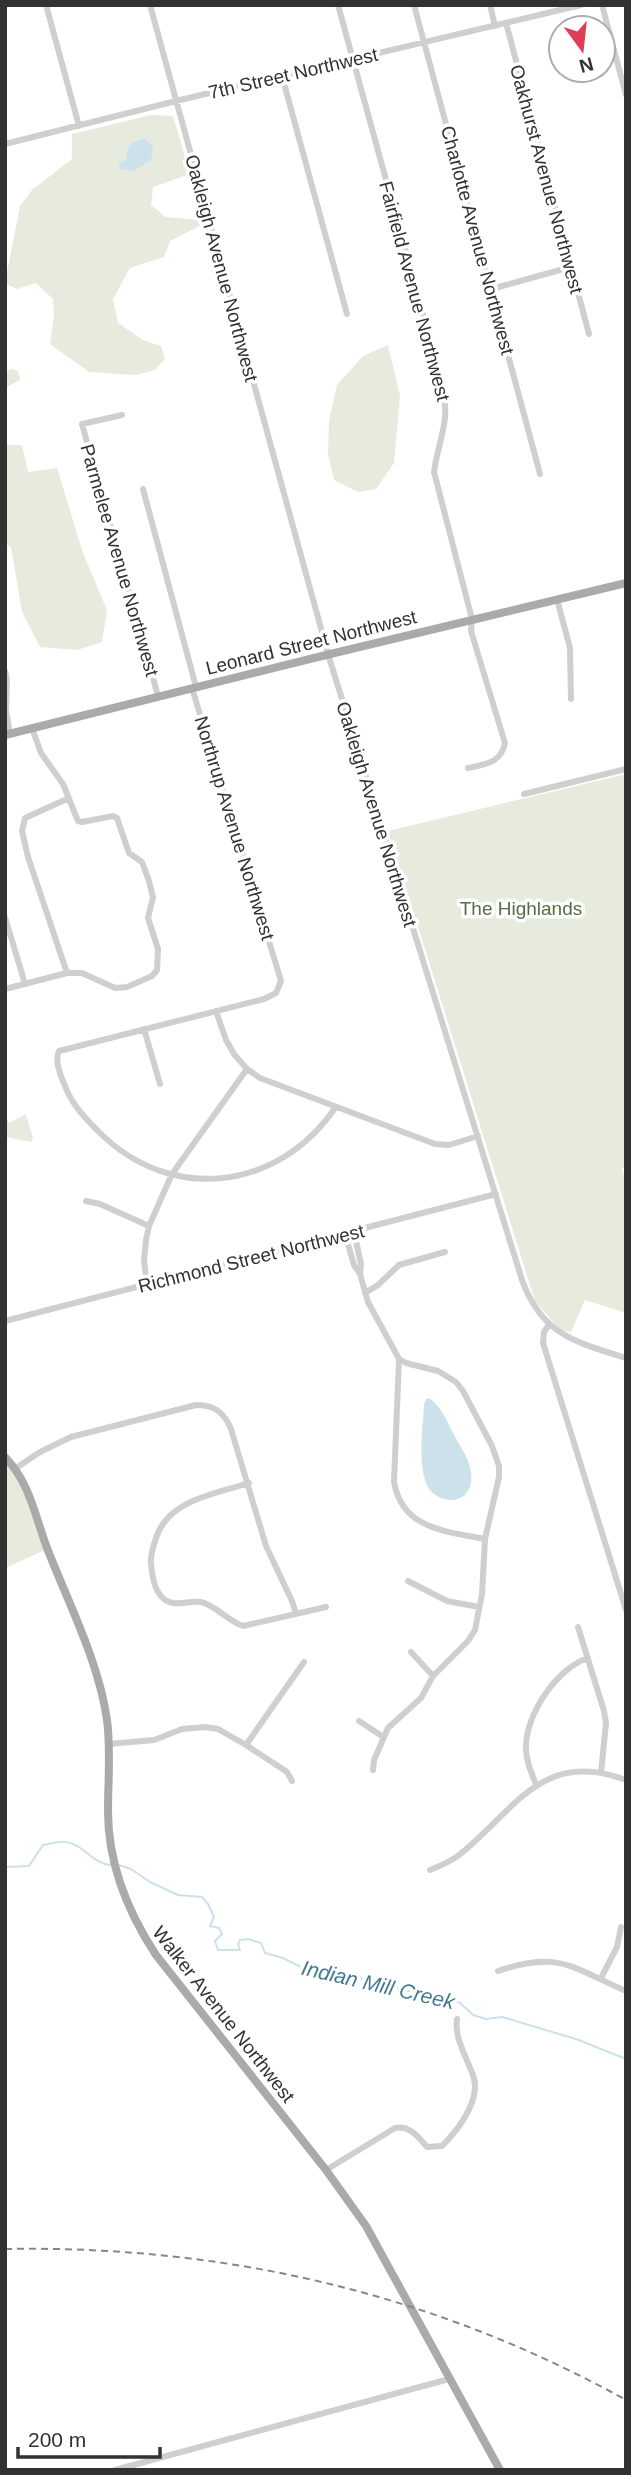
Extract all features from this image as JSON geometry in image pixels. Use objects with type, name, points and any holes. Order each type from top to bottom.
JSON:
[{"type":"main road","name":"Leonard Street Northwest","points":[[8,735],[328,654],[626,583]]},
{"type":"main road","name":"Walker Avenue Northwest","points":[[5,1457],[16,1468],[28,1490],[45,1543],[99,1683],[109,1744],[108,1813],[113,1859],[117,1879],[135,1921],[156,1955],[327,2171],[379,2248],[499,2470]]},
{"type":"street","points":[[46,5],[79,126]]},
{"type":"street","name":"Oakleigh Avenue Northwest","points":[[150,5],[328,654],[528,1297],[549,1324]]},
{"type":"street","name":"Fairfield Avenue Northwest","points":[[338,5],[443,387],[447,419],[434,472],[472,619],[471,631],[505,743],[503,752],[496,760],[468,768]]},
{"type":"street","name":"Charlotte Avenue Northwest","points":[[414,5],[540,474]]},
{"type":"street","points":[[490,5],[495,26]]},
{"type":"street","name":"7th Street Northwest","points":[[5,144],[581,5]]},
{"type":"street","points":[[602,5],[626,95]]},
{"type":"street","name":"Oakhurst Avenue Northwest","points":[[506,23],[589,334]]},
{"type":"street","points":[[282,76],[347,314]]},
{"type":"street","points":[[491,289],[571,267]]},
{"type":"street","name":"Parmelee Avenue Northwest","points":[[122,415],[82,425],[158,696]]},
{"type":"street","name":"Northrup Avenue Northwest","points":[[143,489],[194,687],[281,981],[276,993],[271,996],[216,1011]]},
{"type":"street","points":[[557,599],[570,648],[572,699]]},
{"type":"street","points":[[5,671],[8,735]]},
{"type":"street","points":[[5,989],[67,973],[82,973],[115,988],[127,987],[152,976],[157,970],[158,962],[158,949],[148,918],[153,897],[142,862],[129,853],[117,818],[113,816],[78,821],[63,784],[41,753],[32,729]]},
{"type":"street","points":[[524,794],[626,769]]},
{"type":"street","points":[[67,973],[28,857],[22,831],[25,818],[69,799]]},
{"type":"street","points":[[5,917],[26,984]]},
{"type":"street","points":[[335,1108],[310,1139],[277,1163],[230,1177],[204,1179],[172,1174],[144,1164],[120,1150],[76,1107],[63,1082],[57,1056],[59,1051],[88,1042],[216,1011],[226,1040],[247,1069],[275,1086],[435,1144],[449,1145],[478,1136]]},
{"type":"street","points":[[144,1029],[160,1084]]},
{"type":"street","points":[[147,1285],[144,1250],[149,1226],[172,1174],[247,1069]]},
{"type":"street","name":"Richmond Street Northwest","points":[[5,1321],[496,1194]]},
{"type":"street","points":[[86,1201],[107,1207],[149,1226]]},
{"type":"street","points":[[354,1232],[362,1264],[359,1274]]},
{"type":"street","points":[[345,1234],[365,1293],[399,1359],[394,1482],[397,1495],[405,1510],[420,1522],[438,1530],[485,1539]]},
{"type":"street","points":[[365,1293],[399,1265],[445,1252]]},
{"type":"street","points":[[626,1358],[570,1340],[549,1324],[544,1332],[543,1343],[626,1609]]},
{"type":"street","points":[[373,1770],[382,1736],[392,1722],[421,1698],[433,1675],[468,1641],[475,1630],[485,1539],[499,1477],[499,1466],[492,1446],[456,1382],[438,1371],[399,1359]]},
{"type":"street","points":[[16,1468],[71,1437],[180,1408],[204,1405],[221,1412],[228,1420],[266,1546],[296,1614]]},
{"type":"street","points":[[249,1483],[189,1503],[176,1509],[164,1520],[150,1557],[157,1589],[168,1601],[176,1604],[202,1602],[243,1626],[326,1607]]},
{"type":"street","points":[[408,1581],[447,1601],[479,1607]]},
{"type":"street","points":[[578,1627],[606,1720],[601,1773]]},
{"type":"street","points":[[411,1652],[433,1675]]},
{"type":"street","points":[[536,1784],[529,1768],[526,1750],[527,1733],[532,1718],[562,1673],[588,1658]]},
{"type":"street","points":[[246,1745],[304,1662]]},
{"type":"street","points":[[359,1721],[382,1736]]},
{"type":"street","points":[[109,1744],[154,1740],[182,1728],[218,1729],[287,1772],[292,1781]]},
{"type":"street","points":[[430,1870],[460,1854],[536,1784],[565,1775],[601,1773],[626,1780]]},
{"type":"street","points":[[601,1978],[617,1947],[621,1927]]},
{"type":"street","points":[[498,1972],[525,1963],[552,1962],[575,1966],[626,1991]]},
{"type":"street","points":[[327,2171],[395,2128],[405,2127],[411,2130],[428,2147],[442,2146],[449,2139],[468,2112],[475,2090],[457,2037],[457,2019]]},
{"type":"street","points":[[115,2470],[140,2467],[449,2379]]},
{"type":"green space","points":[[151,115],[173,116],[190,174],[153,187],[151,205],[166,217],[196,220],[201,225],[170,241],[164,257],[130,268],[113,299],[118,323],[143,340],[161,346],[165,359],[155,370],[135,375],[89,372],[50,344],[54,316],[53,299],[36,283],[17,289],[5,283],[20,206],[32,190],[72,159],[72,134]]},
{"type":"green space","points":[[388,345],[400,396],[394,463],[376,489],[358,492],[334,480],[328,454],[329,421],[337,385],[363,356]]},
{"type":"green space","points":[[5,371],[18,371],[20,380],[5,388]]},
{"type":"green space","points":[[5,445],[22,445],[28,472],[57,468],[83,553],[107,610],[102,642],[77,650],[40,647],[22,612],[11,547],[5,544]]},
{"type":"green space","name":"The Highlands","points":[[626,774],[626,1167],[622,1169],[626,1183],[626,1313],[585,1300],[571,1332],[560,1330],[535,1301],[388,831]]},
{"type":"green space","points":[[5,1114],[9,1123],[26,1114],[33,1139],[31,1142],[5,1137]]},
{"type":"green space","points":[[5,1463],[25,1492],[45,1550],[5,1568]]},
{"type":"water","points":[[145,139],[153,147],[151,160],[134,171],[119,169],[119,165],[127,158],[128,148]]},
{"type":"water","points":[[429,1398],[443,1414],[470,1467],[471,1481],[468,1491],[454,1500],[436,1496],[425,1480],[421,1442],[424,1404]]},
{"type":"waterway","name":"Indian Mill Creek","points":[[5,1867],[29,1866],[43,1845],[63,1842],[78,1846],[99,1862],[111,1865]]},
{"type":"waterway","name":"Indian Mill Creek","points":[[116,1864],[131,1869],[150,1882],[178,1895],[202,1897],[214,1917],[210,1926],[219,1928],[222,1934],[215,1941],[218,1950],[240,1950],[240,1940],[248,1939],[261,1943],[265,1953],[283,1958],[311,1972],[318,1968],[336,1975],[360,1977],[368,1986],[384,1984],[447,2002],[459,2002],[473,2015],[486,2019],[502,2017],[576,2039],[626,2059]]},
{"type":"railway","points":[[5,2249],[87,2250],[167,2256],[247,2267],[325,2283],[402,2304],[478,2331],[553,2363],[626,2400]]}]
